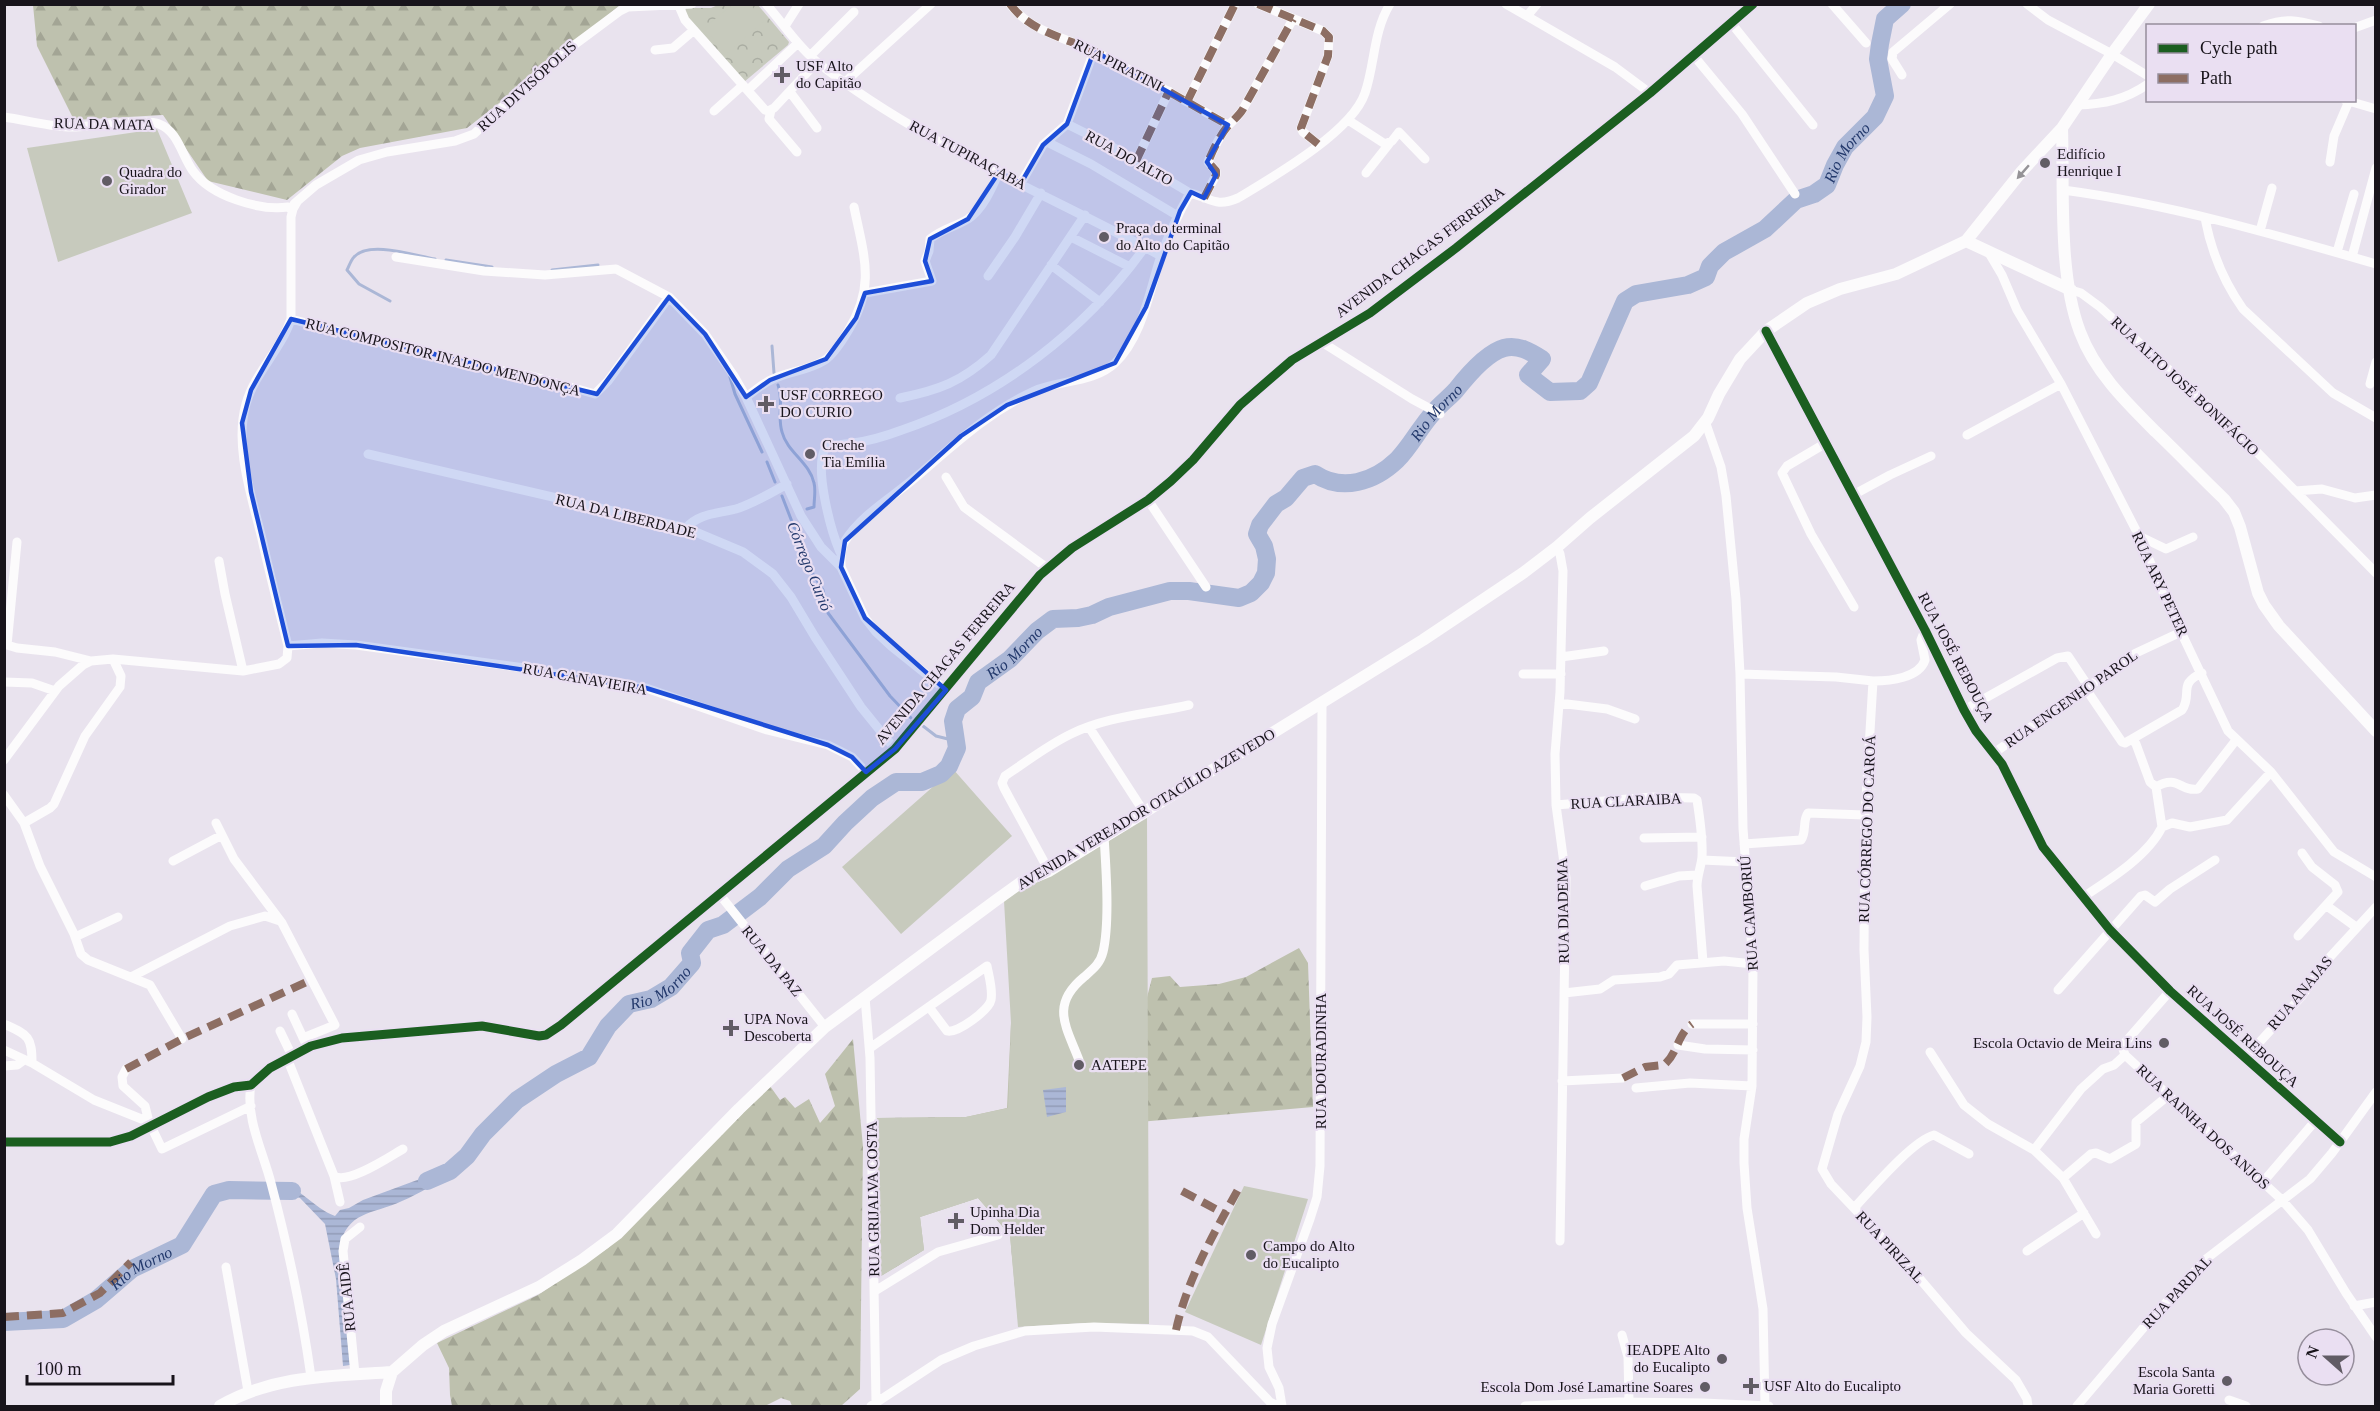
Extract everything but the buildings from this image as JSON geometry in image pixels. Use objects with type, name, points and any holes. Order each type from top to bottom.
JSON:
[{"type":"main road","name":"AVENIDA VEREADOR OTACÍLIO AZEVEDO","points":[[392,1372],[423,1345],[444,1331],[538,1287],[582,1260],[617,1234],[739,1109],[825,1027],[1012,889],[1049,871],[1322,704],[1523,573],[1694,436],[1740,359],[1766,331],[1807,303],[1840,289],[1896,273],[1966,241],[2022,171],[2062,128],[2149,4]]},
{"type":"main road","points":[[2062,128],[2066,261],[2080,331],[2103,375],[2234,512],[2258,593],[2278,626],[2376,731]]},
{"type":"main road","name":"RUA ALTO JOSÉ BONIFÁCIO","points":[[1966,241],[2071,290]]},
{"type":"main road","points":[[220,1407],[248,1391],[311,1377],[392,1372],[386,1391],[386,1407]]},
{"type":"street","name":"RUA DIVISÓPOLIS","points":[[288,211],[316,185],[359,160],[387,152],[455,141],[474,134],[546,66],[620,11],[628,7],[692,4]]},
{"type":"street","name":"RUA TUPIRAÇABA","points":[[766,4],[814,59],[930,138],[1085,215],[1161,256]]},
{"type":"street","points":[[785,26],[799,4]]},
{"type":"street","points":[[845,82],[931,4]]},
{"type":"street","name":"RUA PIRATINI","points":[[1010,4],[1027,23],[1094,51],[1228,125]]},
{"type":"street","points":[[1187,102],[1235,4]]},
{"type":"street","points":[[1258,4],[1323,31],[1329,37],[1328,56],[1301,128],[1318,144]]},
{"type":"street","name":"RUA DO ALTO","points":[[1067,124],[1211,202],[1220,203],[1238,198],[1318,144],[1348,120],[1365,95],[1378,30],[1390,4]]},
{"type":"street","points":[[1506,4],[1615,67],[1650,93]]},
{"type":"street","points":[[1527,16],[1537,4]]},
{"type":"street","name":"AVENIDA CHAGAS FERREIRA","points":[[4,1142],[110,1142],[131,1136],[226,1089],[251,1085],[261,1075],[308,1048],[342,1038],[482,1026],[527,1035],[546,1035],[722,898],[895,749],[1047,568],[1072,548],[1149,502],[1193,460],[1240,405],[1292,360],[1320,341],[1370,313],[1695,58],[1753,4]]},
{"type":"street","points":[[1832,4],[1866,43]]},
{"type":"street","points":[[1902,75],[1892,59],[1893,52],[1950,4]]},
{"type":"street","points":[[2026,4],[2048,20],[2146,75]]},
{"type":"street","points":[[679,6],[686,21],[745,88],[768,110],[769,119],[797,152]]},
{"type":"street","points":[[768,110],[790,92],[814,59],[854,12]]},
{"type":"street","points":[[1204,198],[1216,173],[1208,162],[1228,125],[1243,109],[1293,19]]},
{"type":"street","points":[[2269,24],[2281,20],[2293,20],[2310,24]]},
{"type":"street","points":[[2356,28],[2376,20]]},
{"type":"street","points":[[1732,24],[1813,125]]},
{"type":"street","points":[[655,50],[673,48],[694,30]]},
{"type":"street","points":[[714,111],[798,43]]},
{"type":"street","points":[[1021,183],[1035,155],[1067,124],[1094,51]]},
{"type":"street","points":[[1695,58],[1742,114],[1795,194]]},
{"type":"street","points":[[2077,105],[2098,104],[2126,97],[2146,85]]},
{"type":"street","points":[[1136,161],[1169,91]]},
{"type":"street","points":[[790,92],[817,128]]},
{"type":"street","points":[[2330,162],[2334,136],[2347,102]]},
{"type":"street","points":[[2351,102],[2376,109]]},
{"type":"street","name":"RUA DA MATA","points":[[4,117],[65,127],[142,122],[160,124],[175,137],[193,171],[210,189],[225,196],[288,211]]},
{"type":"street","points":[[1348,120],[1381,142],[1389,144]]},
{"type":"street","points":[[1365,172],[1399,132],[1425,159]]},
{"type":"street","points":[[1047,142],[1091,164],[1178,216]]},
{"type":"street","points":[[2352,257],[2376,168]]},
{"type":"street","points":[[865,293],[932,281],[925,261],[930,252],[930,239],[941,230],[968,219],[978,209],[999,172]]},
{"type":"street","points":[[2260,231],[2272,188]]},
{"type":"street","points":[[2063,190],[2101,195],[2260,231],[2376,264]]},
{"type":"street","points":[[988,276],[1041,193]]},
{"type":"street","points":[[840,552],[845,541],[861,521],[916,477],[961,436],[1008,405],[1035,391],[1102,372],[1115,363],[1134,335],[1146,307],[1161,256],[1178,216],[1191,193]]},
{"type":"street","points":[[2337,252],[2354,194]]},
{"type":"street","points":[[746,398],[770,380],[826,359],[841,342],[856,318],[865,293],[866,281],[854,207]]},
{"type":"street","points":[[17,542],[10,590],[7,645],[10,647],[55,652],[91,661],[113,660],[243,671],[284,662],[288,646],[250,492],[244,456],[242,423],[251,390],[286,334],[291,319],[288,211]]},
{"type":"street","points":[[900,398],[934,391],[975,370],[991,355],[1085,215]]},
{"type":"street","points":[[2205,218],[2210,244],[2233,294],[2243,309],[2333,393],[2376,418]]},
{"type":"street","points":[[1071,237],[1130,267]]},
{"type":"street","points":[[841,567],[840,552],[827,515],[822,458],[826,447],[873,440],[949,411],[1011,376],[1076,326],[1100,302],[1145,248]]},
{"type":"street","name":"RUA ARY PETER","points":[[1989,253],[2002,275],[2017,310],[2061,384],[2139,536],[2228,731],[2271,772],[2334,852],[2376,877]]},
{"type":"street","points":[[396,257],[484,271],[545,275],[616,269],[669,297],[705,334],[734,376],[801,516],[820,547],[841,567],[865,618],[876,632],[946,690]]},
{"type":"street","points":[[1051,265],[1100,302]]},
{"type":"street","name":"RUA ALTO JOSÉ BONIFÁCIO","points":[[2071,290],[2081,293],[2112,318],[2250,445],[2376,573]]},
{"type":"street","name":"RUA COMPOSITOR INALDO MENDONÇA","points":[[291,319],[429,356],[536,377],[595,394],[608,381],[669,297]]},
{"type":"street","name":"RUA JOSÉ REBOUÇA","points":[[1766,331],[1964,710],[1976,731],[2002,764],[2043,847],[2110,930],[2170,991],[2340,1142]]},
{"type":"street","points":[[1320,341],[1440,414]]},
{"type":"street","points":[[2370,384],[2376,362]]},
{"type":"street","points":[[1967,435],[2061,384]]},
{"type":"street","name":"RUA CAMBORIÚ","points":[[1705,421],[1721,467],[1726,496],[1740,674],[1744,844],[1753,964],[1752,1086],[1744,1139],[1744,1163],[1747,1208],[1763,1309],[1768,1406]]},
{"type":"street","points":[[1826,443],[1787,466],[1782,473],[1811,534],[1854,607]]},
{"type":"street","name":"RUA DA LIBERDADE","points":[[368,454],[686,528],[743,552],[773,574],[791,597],[861,707],[895,749]]},
{"type":"street","points":[[1853,495],[1931,456]]},
{"type":"street","points":[[946,477],[964,507],[1047,568]]},
{"type":"street","points":[[686,528],[693,520],[704,515],[738,508],[763,498],[787,484]]},
{"type":"street","points":[[2295,490],[2322,489],[2355,498],[2375,497]]},
{"type":"street","points":[[1149,502],[1206,587]]},
{"type":"street","points":[[2139,536],[2166,549],[2193,537]]},
{"type":"street","name":"RUA DIADEMA","points":[[1557,547],[1563,571],[1561,674],[1555,754],[1556,805],[1566,878],[1560,1241]]},
{"type":"street","points":[[219,561],[243,671]]},
{"type":"street","points":[[1740,674],[1836,677],[1874,681],[1905,676],[1920,669],[1925,660],[1920,640],[1924,630]]},
{"type":"street","name":"RUA ENGENHO PAROL","points":[[1994,753],[2136,653],[2181,632]]},
{"type":"street","name":"RUA CANAVIEIRA","points":[[288,646],[322,643],[356,645],[525,668],[610,684],[646,688],[767,730],[828,745],[852,757],[866,772]]},
{"type":"street","points":[[1561,657],[1604,651]]},
{"type":"street","points":[[1964,710],[2064,656],[2069,657],[2088,686],[2090,695],[2122,742],[2126,743],[2182,710],[2185,706],[2188,683],[2191,678],[2202,673]]},
{"type":"street","points":[[24,823],[54,804],[85,736],[120,687],[121,676],[113,660]]},
{"type":"street","points":[[4,760],[55,691],[78,669],[91,661]]},
{"type":"street","points":[[1523,674],[1561,674]]},
{"type":"street","name":"RUA CÓRREGO DO CAROÁ","points":[[1860,1066],[1866,1042],[1867,1017],[1864,950],[1865,815],[1874,681]]},
{"type":"street","points":[[4,682],[32,683],[55,691]]},
{"type":"street","points":[[1559,703],[1607,709],[1635,719]]},
{"type":"street","name":"RUA DOURADINHA","points":[[1280,1407],[1279,1388],[1269,1367],[1267,1348],[1272,1324],[1317,1197],[1320,1166],[1322,704]]},
{"type":"street","points":[[1049,871],[1002,783],[1005,776],[1071,734],[1089,727],[1120,718],[1188,705]]},
{"type":"street","points":[[1089,727],[1144,812]]},
{"type":"street","points":[[2132,739],[2150,782],[2156,787],[2162,827]]},
{"type":"street","points":[[2156,787],[2172,781],[2188,789],[2198,789],[2236,740]]},
{"type":"street","points":[[2083,897],[2127,865],[2150,843],[2162,827],[2172,823],[2190,827],[2227,820],[2251,791],[2271,772]]},
{"type":"street","points":[[4,795],[24,823],[40,866],[81,954],[88,960],[150,985],[182,1039]]},
{"type":"street","name":"RUA CLARAIBA","points":[[1556,805],[1652,797],[1696,799],[1702,837]]},
{"type":"street","points":[[1744,844],[1801,840],[1804,836],[1808,813],[1865,815]]},
{"type":"street","points":[[216,823],[234,859],[282,923],[335,1025],[303,1038]]},
{"type":"street","points":[[173,861],[222,836]]},
{"type":"street","points":[[1079,1059],[1063,1013],[1064,1002],[1071,989],[1095,969],[1103,951],[1106,868],[1104,836]]},
{"type":"street","points":[[1644,838],[1702,837],[1702,860],[1697,875],[1703,962]]},
{"type":"street","points":[[2298,936],[2338,892],[2331,882],[2312,867],[2302,853]]},
{"type":"street","points":[[1702,860],[1746,862]]},
{"type":"street","points":[[2058,990],[2141,896],[2145,895],[2155,902],[2170,889],[2215,860]]},
{"type":"street","points":[[1645,886],[1679,876],[1697,875]]},
{"type":"street","name":"RUA DA PAZ","points":[[722,898],[825,1027]]},
{"type":"street","points":[[2327,906],[2356,927]]},
{"type":"street","name":"RUA ANAJAS","points":[[2245,1058],[2301,996],[2356,927],[2376,907]]},
{"type":"street","points":[[131,977],[230,926],[265,916],[274,917],[282,923]]},
{"type":"street","points":[[75,937],[118,917]]},
{"type":"street","points":[[1564,993],[1600,988],[1614,980],[1660,977],[1669,974],[1677,965],[1703,962],[1753,964]]},
{"type":"street","points":[[870,1048],[987,966],[991,988],[991,1000],[988,1007],[957,1030],[947,1031],[929,1007]]},
{"type":"street","points":[[2034,1150],[2081,1089],[2103,1069],[2114,1065],[2125,1054],[2122,1046],[2170,991]]},
{"type":"street","name":"RUA GRIJALVA COSTA","points":[[865,997],[870,1048],[875,1291],[874,1404]]},
{"type":"street","points":[[292,1014],[308,1048]]},
{"type":"street","points":[[4,1024],[27,1035],[30,1039],[28,1061]]},
{"type":"street","points":[[1692,1024],[1753,1024]]},
{"type":"street","points":[[280,1031],[334,1176],[340,1202]]},
{"type":"street","points":[[1678,1045],[1705,1049],[1753,1050]]},
{"type":"street","points":[[4,1050],[28,1061],[94,1100],[149,1122]]},
{"type":"street","points":[[1930,1052],[1964,1105],[1988,1125],[2034,1150],[2063,1178],[2096,1234]]},
{"type":"street","name":"RUA RAINHA DOS ANJOS","points":[[2125,1054],[2282,1200],[2312,1236],[2354,1306],[2376,1337]]},
{"type":"street","points":[[4,1066],[28,1061]]},
{"type":"street","name":"RUA PIRIZAL","points":[[1860,1066],[1838,1114],[1822,1168],[1831,1184],[1908,1265],[1966,1333],[2016,1380],[2027,1399],[2028,1407]]},
{"type":"street","points":[[126,1070],[123,1086],[145,1106],[149,1122],[162,1149],[251,1106]]},
{"type":"street","points":[[1562,1081],[1623,1078]]},
{"type":"street","points":[[1636,1088],[1690,1083],[1752,1086]]},
{"type":"street","points":[[251,1085],[251,1106],[258,1140],[271,1181],[298,1302],[311,1377]]},
{"type":"street","name":"RUA PARDAL","points":[[2077,1407],[2150,1320],[2206,1259],[2310,1179],[2376,1092]]},
{"type":"street","points":[[2063,1178],[2091,1154],[2096,1153],[2110,1159],[2136,1144],[2138,1119],[2169,1095]]},
{"type":"street","points":[[2263,1182],[2316,1120]]},
{"type":"street","points":[[1854,1208],[1914,1148],[1929,1137],[1934,1135],[1970,1154]]},
{"type":"street","points":[[334,1176],[340,1179],[352,1176],[403,1149]]},
{"type":"street","points":[[2027,1251],[2084,1213]]},
{"type":"street","name":"RUA AIDÊ","points":[[355,1374],[343,1251],[345,1239],[360,1227]]},
{"type":"street","points":[[875,1291],[938,1252],[998,1235]]},
{"type":"street","points":[[226,1267],[248,1391]]},
{"type":"street","points":[[2354,1306],[2376,1302]]},
{"type":"street","points":[[874,1404],[941,1360],[993,1340],[1024,1331],[1094,1327],[1193,1331],[1209,1337],[1270,1402],[1280,1407]]},
{"type":"street","points":[[1622,1335],[1628,1357],[1629,1402]]},
{"type":"street","points":[[2229,1400],[2246,1407]]},
{"type":"street","points":[[1525,1407],[1629,1402],[1703,1402],[1768,1406]]},
{"type":"highlighted area","points":[[1094,51],[1228,125],[1207,162],[1216,175],[1204,198],[1191,192],[1180,211],[1146,307],[1115,363],[1007,405],[961,436],[845,541],[841,567],[865,618],[946,690],[895,749],[866,772],[852,757],[828,745],[646,688],[356,645],[288,646],[251,492],[242,423],[251,390],[291,319],[597,394],[669,297],[705,334],[746,397],[770,380],[826,359],[856,318],[865,293],[932,281],[925,261],[930,239],[968,219],[999,172],[1021,183],[1043,145],[1067,124]]},
{"type":"green space","points":[[33,5],[620,5],[552,62],[467,128],[360,148],[342,156],[287,200],[208,181],[163,115],[74,120],[37,46]]},
{"type":"green space","points":[[718,5],[758,5],[789,42],[744,82],[689,21],[685,11],[686,8],[711,8]]},
{"type":"green space","points":[[732,5],[751,5],[764,21],[726,54],[704,28]]},
{"type":"green space","name":"Quadra do Girador","points":[[157,129],[192,213],[58,262],[27,148]]},
{"type":"green space","points":[[953,769],[1012,836],[901,934],[842,867]]},
{"type":"green space","name":"AATEPE","points":[[1147,818],[1149,1324],[1084,1323],[1018,1327],[1010,1235],[978,1198],[920,1217],[924,1250],[881,1276],[877,1118],[966,1117],[1008,1108],[1011,1023],[1004,901],[1030,883],[1072,863]]},
{"type":"green space","points":[[1299,948],[1308,963],[1313,1107],[1139,1122],[1018,1320],[1010,1235],[978,1198],[920,1217],[924,1250],[881,1276],[877,1118],[966,1117],[1007,1108],[1011,1023],[1146,1001],[1152,978],[1170,976],[1180,987],[1219,984],[1246,977]]},
{"type":"green space","points":[[853,1039],[863,1147],[860,1389],[841,1406],[792,1406],[790,1401],[781,1398],[765,1406],[452,1406],[449,1368],[437,1343],[538,1295],[608,1248],[770,1086],[780,1100],[785,1097],[795,1108],[809,1099],[820,1123],[835,1106],[825,1074]]},
{"type":"green space","name":"Campo do Alto do Eucalipto","points":[[1244,1186],[1308,1199],[1261,1345],[1185,1312]]},
{"type":"water","points":[[1066,1087],[1066,1112],[1047,1117],[1043,1090]]},
{"type":"water","points":[[447,1169],[452,1173],[421,1192],[355,1220],[343,1236],[339,1249],[350,1365],[343,1366],[336,1279],[325,1224],[300,1198],[279,1193],[278,1183],[294,1189],[335,1216],[340,1210],[363,1200]]},
{"type":"waterway","name":"Rio Morno","points":[[427,1181],[450,1171],[467,1156],[483,1134],[517,1100],[556,1074],[589,1057],[608,1026],[629,1004],[651,999],[671,987],[692,963],[690,953],[708,930],[723,925],[760,897],[788,869],[824,846],[872,798],[896,782],[922,782],[941,774],[949,766],[957,748],[953,721],[957,709],[972,697],[978,682],[1010,659],[1037,631],[1053,619],[1092,615],[1109,607],[1170,591],[1189,591],[1239,598],[1251,593],[1261,583],[1266,573],[1267,559],[1264,546],[1257,534],[1260,525],[1276,504],[1286,498],[1303,478],[1315,474],[1325,479],[1347,483],[1368,479],[1388,468],[1402,455],[1436,410],[1477,366],[1497,351],[1509,347],[1519,348],[1542,359],[1528,375],[1550,392],[1580,391],[1589,383],[1625,301],[1636,294],[1688,285],[1706,277],[1710,266],[1724,252],[1765,229],[1796,200],[1814,194],[1827,185],[1845,147],[1875,117],[1885,96],[1878,59],[1880,44],[1885,19],[1902,4]]},
{"type":"waterway","name":"Córrego Curió","points":[[390,301],[359,284],[347,270],[354,257],[361,252],[381,249],[435,259]]},
{"type":"waterway","name":"Córrego Curió","points":[[446,260],[492,267]]},
{"type":"waterway","name":"Córrego Curió","points":[[552,270],[598,265]]},
{"type":"waterway","points":[[772,346],[774,373]]},
{"type":"waterway","name":"Córrego Curió","points":[[730,377],[735,394],[762,452]]},
{"type":"waterway","points":[[778,385],[782,432],[789,446],[808,469],[814,483],[814,507],[807,509]]},
{"type":"waterway","name":"Córrego Curió","points":[[767,462],[775,482]]},
{"type":"waterway","name":"Córrego Curió","points":[[782,496],[811,571],[823,590],[828,613],[890,696],[911,718]]},
{"type":"waterway","name":"Córrego Curió","points":[[923,726],[936,736],[956,741]]},
{"type":"waterway","name":"Rio Morno","points":[[4,1322],[63,1319],[96,1300],[132,1269],[182,1245],[214,1194],[229,1190],[292,1191]]},
{"type":"marked path","points":[[1010,4],[1028,22],[1098,53],[1228,125]]},
{"type":"marked path","points":[[1187,102],[1235,4]]},
{"type":"marked path","points":[[1258,4],[1323,31],[1329,37],[1328,56],[1301,128],[1318,144]]},
{"type":"marked path","points":[[1204,198],[1216,175],[1216,171],[1208,162],[1214,148],[1224,131],[1240,114],[1293,19]]},
{"type":"marked path","points":[[1136,161],[1169,91]]},
{"type":"marked path","points":[[126,1069],[182,1039],[311,980]]},
{"type":"marked path","points":[[1623,1078],[1645,1067],[1664,1065],[1683,1033],[1692,1024]]},
{"type":"marked path","points":[[1176,1330],[1195,1273],[1241,1184]]},
{"type":"marked path","points":[[1182,1191],[1225,1214]]},
{"type":"marked path","points":[[4,1317],[63,1313],[100,1293],[131,1262]]},
{"type":"cycle path","points":[[4,1142],[110,1142],[131,1136],[208,1097],[234,1087],[251,1085],[270,1068],[311,1046],[342,1038],[482,1026],[539,1036],[546,1035],[895,749],[1040,575],[1072,548],[1148,500],[1171,481],[1193,460],[1240,405],[1292,360],[1370,313],[1456,248],[1650,93],[1753,4]]},
{"type":"cycle path","points":[[1766,331],[1925,630],[1964,710],[1976,731],[2002,764],[2043,847],[2110,930],[2170,991],[2340,1142]]},
{"type":"place","name":"USF Alto do Capitão","points":[[782,75]]},
{"type":"place","name":"Edifício Henrique I","points":[[2045,163]]},
{"type":"place","name":"Quadra do Girador","points":[[107,181]]},
{"type":"place","name":"Praça do terminal do Alto do Capitão","points":[[1104,237]]},
{"type":"place","name":"USF CORREGO DO CURIO","points":[[766,404]]},
{"type":"place","name":"Creche Tia Emília","points":[[810,454]]},
{"type":"place","name":"UPA Nova Descoberta","points":[[731,1028]]},
{"type":"place","name":"Escola Octavio de Meira Lins","points":[[2164,1043]]},
{"type":"place","name":"AATEPE","points":[[1079,1065]]},
{"type":"place","name":"Upinha Dia Dom Helder","points":[[956,1221]]},
{"type":"place","name":"Campo do Alto do Eucalipto","points":[[1251,1255]]},
{"type":"place","name":"IEADPE Alto do Eucalipto","points":[[1722,1359]]},
{"type":"place","name":"Escola Santa Maria Goretti","points":[[2227,1381]]},
{"type":"place","name":"USF Alto do Eucalipto","points":[[1751,1386]]},
{"type":"place","name":"Escola Dom José Lamartine Soares","points":[[1705,1387]]}]
